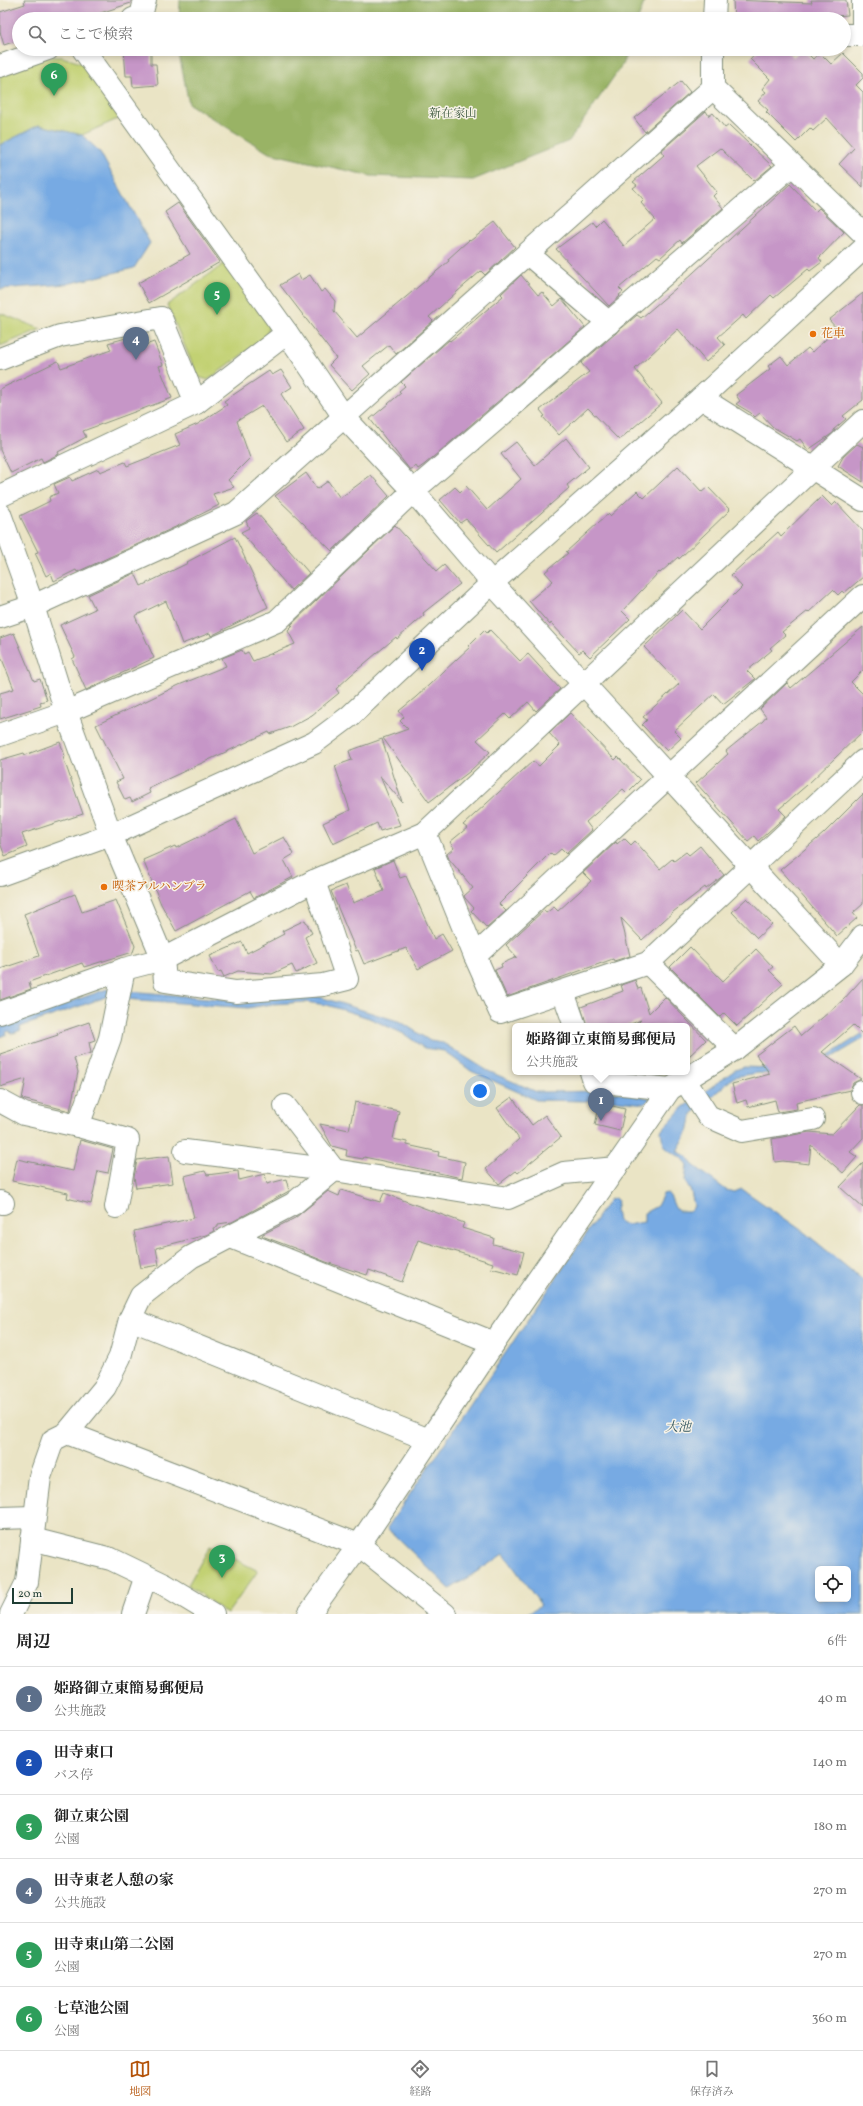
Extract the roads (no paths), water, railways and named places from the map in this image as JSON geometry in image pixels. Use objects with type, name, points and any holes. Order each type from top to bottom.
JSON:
[{"type":"street","points":[[142,12],[145,0]]},
{"type":"street","points":[[714,12],[715,0]]},
{"type":"street","points":[[863,0],[863,22]]},
{"type":"street","points":[[851,35],[863,35]]},
{"type":"street","points":[[0,66],[28,56]]},
{"type":"street","points":[[88,56],[287,333],[344,416],[414,491],[492,583],[841,965]]},
{"type":"street","points":[[713,56],[713,88],[863,233]]},
{"type":"street","points":[[0,617],[33,606],[236,513],[713,88]]},
{"type":"street","points":[[0,735],[66,712],[277,621],[414,491],[792,165]]},
{"type":"street","points":[[0,874],[111,835],[314,743],[350,716],[492,583],[701,398],[863,250]]},
{"type":"street","points":[[528,254],[609,323]]},
{"type":"street","points":[[0,359],[60,336],[161,318],[196,403]]},
{"type":"street","points":[[0,496],[196,403],[287,333]]},
{"type":"street","points":[[701,398],[863,500]]},
{"type":"street","points":[[0,1014],[124,969],[163,959],[314,881],[425,833],[863,421]]},
{"type":"street","points":[[0,514],[33,606],[66,712],[111,835],[163,959],[166,980],[236,992],[323,985],[347,979],[314,881]]},
{"type":"street","points":[[475,956],[863,596]]},
{"type":"street","points":[[425,833],[475,956],[500,1012],[648,963],[751,868],[863,761]]},
{"type":"street","points":[[309,1614],[360,1544],[494,1343],[616,1168],[677,1084],[735,1049],[841,965],[863,936]]},
{"type":"street","points":[[648,963],[735,1049]]},
{"type":"street","points":[[78,1126],[110,1038],[124,969]]},
{"type":"street","points":[[562,992],[573,1023]]},
{"type":"street","points":[[591,1075],[594,1081],[677,1084],[708,1116],[742,1131],[813,1119]]},
{"type":"street","points":[[0,1101],[24,1114],[78,1126],[128,1140],[116,1207]]},
{"type":"street","points":[[285,1106],[334,1170]]},
{"type":"street","points":[[185,1151],[334,1170],[508,1198],[564,1173],[616,1168]]},
{"type":"street","points":[[10,1604],[27,1582],[40,1476],[53,1440],[67,1433],[105,1387],[120,1357],[130,1319],[141,1296],[191,1257],[293,1204],[334,1170]]},
{"type":"street","points":[[231,1237],[494,1343]]},
{"type":"street","points":[[130,1319],[429,1440]]},
{"type":"street","points":[[67,1433],[360,1544],[445,1614]]},
{"type":"street","points":[[0,1518],[34,1517]]},
{"type":"street","points":[[32,1539],[111,1559],[146,1576],[213,1614]]},
{"type":"street","points":[[133,1614],[146,1576]]},
{"type":"water","points":[[39,125],[82,135],[100,152],[150,243],[134,268],[67,284],[0,289],[0,145]]},
{"type":"water","points":[[107,989],[231,1000],[292,994],[320,997],[401,1022],[430,1041],[443,1043],[488,1071],[537,1092],[607,1091],[650,1098],[645,1104],[601,1099],[585,1101],[536,1100],[471,1071],[444,1051],[424,1048],[404,1034],[369,1018],[327,1005],[305,1002],[272,1004],[248,1008],[111,998],[109,996],[20,1027],[21,1030],[11,1034],[10,1031],[6,1032],[7,1034],[0,1037],[0,1027]]},
{"type":"water","name":"大池","points":[[863,1033],[863,1039],[824,1062],[775,1074],[757,1073],[734,1077],[692,1114],[688,1132],[677,1151],[688,1157],[692,1164],[726,1190],[734,1192],[742,1189],[804,1232],[863,1280],[863,1614],[526,1614],[541,1605],[504,1554],[450,1589],[387,1528],[609,1200],[615,1198],[618,1201],[616,1210],[618,1221],[627,1225],[644,1222],[644,1213],[657,1206],[663,1194],[667,1193],[678,1211],[691,1211],[694,1206],[691,1192],[685,1181],[687,1165],[682,1158],[666,1147],[663,1142],[661,1131],[682,1108],[735,1070],[744,1067],[770,1068],[812,1062],[831,1054]]},
{"type":"place","name":"七草池公園","points":[[54,96]]},
{"type":"place","name":"田寺東山第二公園","points":[[217,315]]},
{"type":"place","name":"花車","points":[[813,334]]},
{"type":"place","name":"田寺東老人憩の家","points":[[136,360]]},
{"type":"place","name":"田寺東口","points":[[422,671]]},
{"type":"place","name":"喫茶アルハンブラ","points":[[104,887]]},
{"type":"place","name":"姫路御立東簡易郵便局","points":[[601,1121]]},
{"type":"place","name":"御立東公園","points":[[222,1578]]},
{"type":"park label","name":"新在家山","points":[[453,114]]}]
